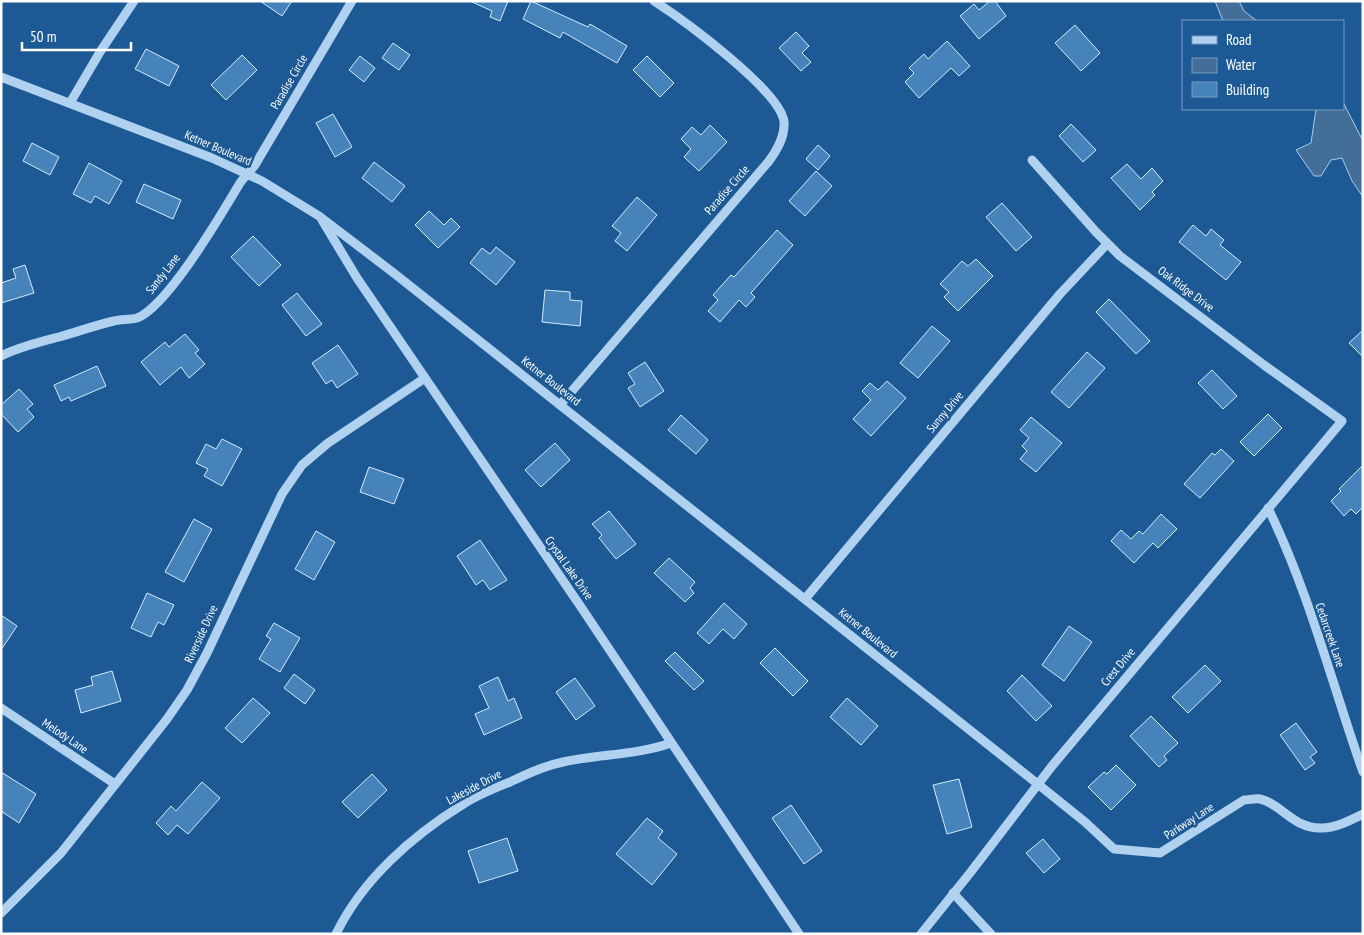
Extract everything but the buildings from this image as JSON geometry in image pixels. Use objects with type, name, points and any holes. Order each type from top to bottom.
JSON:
[{"type":"street","points":[[70,103],[100,52],[134,1]]},
{"type":"street","name":"Paradise Circle","points":[[249,174],[352,1]]},
{"type":"street","name":"Paradise Circle","points":[[560,405],[769,161],[777,149],[782,135],[784,122],[778,107],[767,94],[701,34],[654,1]]},
{"type":"street","name":"Ketner Boulevard","points":[[1,77],[249,174],[286,194],[319,216],[395,274],[954,719],[1039,784]]},
{"type":"street","name":"Oak Ridge Drive","points":[[1032,160],[1107,244],[1264,365],[1342,421]]},
{"type":"street","name":"Sandy Lane","points":[[1,356],[106,323],[137,318],[150,310],[174,284],[234,195],[242,180],[249,174]]},
{"type":"street","name":"Crystal Lake Drive","points":[[319,216],[357,278],[800,934]]},
{"type":"street","name":"Sunny Drive","points":[[805,599],[1060,294],[1107,244]]},
{"type":"street","name":"Riverside Drive","points":[[1,912],[61,853],[167,719],[191,683],[291,478],[302,465],[328,443],[425,378]]},
{"type":"street","name":"Crest Drive","points":[[921,934],[1106,701],[1342,421]]},
{"type":"street","name":"Cedarcreek Lane","points":[[1268,508],[1282,536],[1300,585],[1363,772]]},
{"type":"street","name":"Melody Lane","points":[[1,708],[115,784]]},
{"type":"street","name":"Lakeside Drive","points":[[336,934],[352,906],[397,854],[428,828],[470,800],[528,774],[561,762],[592,756],[633,752],[671,742]]},
{"type":"street","name":"Parkway Lane","points":[[1039,784],[1114,849],[1160,853],[1244,800],[1260,799],[1294,821],[1318,828],[1325,828],[1345,822],[1363,814]]},
{"type":"street","points":[[953,894],[991,934]]},
{"type":"water","points":[[1215,1],[1239,1],[1244,11],[1256,20],[1223,20]]},
{"type":"water","points":[[1344,104],[1363,141],[1363,197],[1352,181],[1342,158],[1331,160],[1321,176],[1314,176],[1296,150],[1311,143],[1316,110],[1344,110]]}]
